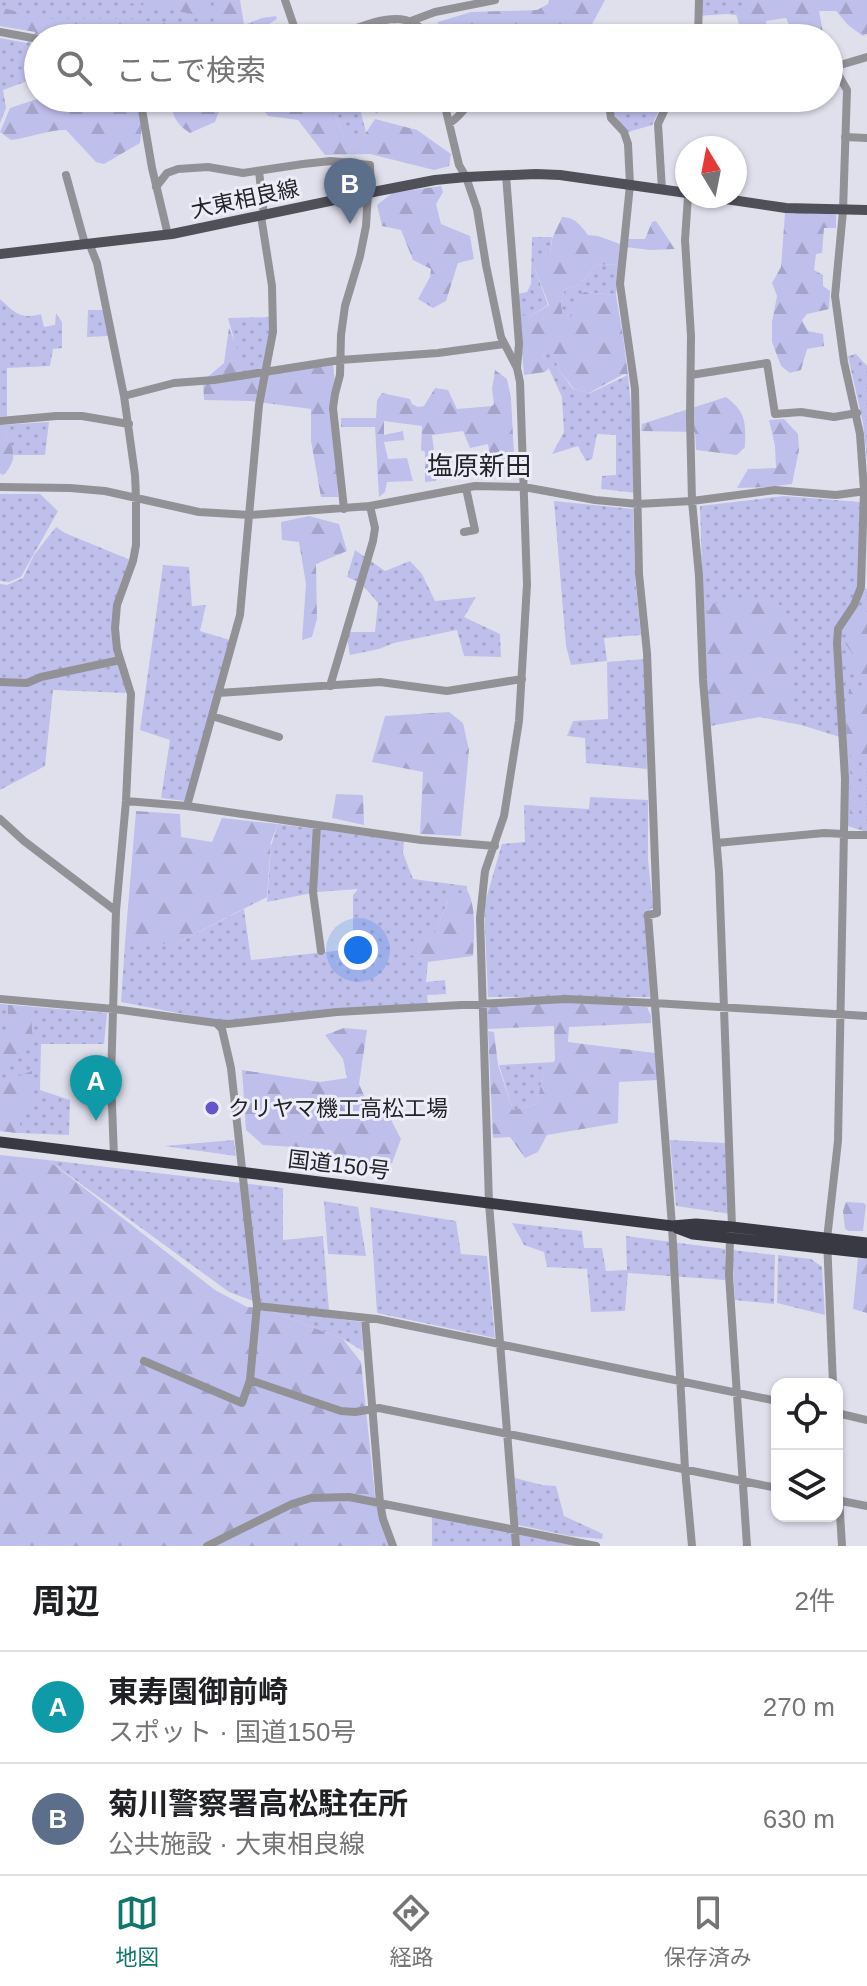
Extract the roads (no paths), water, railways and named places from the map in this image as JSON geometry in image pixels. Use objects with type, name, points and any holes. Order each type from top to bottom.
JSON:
[{"type":"highway","name":"国道150号","points":[[0,1142],[672,1226],[693,1234],[731,1233],[827,1243],[867,1243]]},
{"type":"highway","name":"国道150号","points":[[827,1243],[867,1253]]},
{"type":"main road","name":"大東相良線","points":[[0,254],[168,235],[435,180],[466,177],[560,175],[675,192]]},
{"type":"main road","points":[[747,202],[786,208],[867,210]]},
{"type":"street","points":[[285,0],[293,24]]},
{"type":"street","points":[[435,0],[437,12]]},
{"type":"street","points":[[411,21],[437,12],[495,0]]},
{"type":"street","points":[[698,24],[699,0]]},
{"type":"street","points":[[373,24],[401,17],[416,24]]},
{"type":"street","points":[[0,32],[24,36]]},
{"type":"street","points":[[843,65],[867,57]]},
{"type":"street","points":[[833,1378],[827,1243],[838,1141],[845,779],[837,643],[838,629],[864,588],[866,491],[857,413],[844,362],[835,296],[843,211],[847,90],[843,84]]},
{"type":"street","points":[[143,112],[168,235]]},
{"type":"street","points":[[446,112],[459,165],[477,209],[501,337],[517,368],[520,382],[527,584],[519,721],[504,816],[485,871],[480,905],[489,1203],[516,1546]]},
{"type":"street","points":[[449,123],[461,112]]},
{"type":"street","points":[[610,112],[628,144],[630,185],[620,284],[635,389],[639,574],[647,653],[657,913],[648,915],[692,1546]]},
{"type":"street","points":[[662,190],[658,124],[664,112]]},
{"type":"street","points":[[845,137],[867,138]]},
{"type":"street","points":[[156,187],[167,173],[178,169],[208,167],[243,173],[331,161],[370,165],[366,226],[345,306],[340,375],[333,408],[344,509]]},
{"type":"street","points":[[187,806],[240,615],[259,405],[273,332],[272,286],[259,171]]},
{"type":"street","points":[[66,175],[87,244],[97,263],[129,424],[136,498],[136,545],[117,605],[117,649],[131,694],[116,911],[111,1079],[114,1157]]},
{"type":"street","points":[[506,175],[519,344],[517,368]]},
{"type":"street","points":[[687,208],[685,240],[690,307],[692,501],[717,843],[731,1233],[729,1275],[747,1546]]},
{"type":"street","points":[[124,396],[174,383],[340,360],[438,353],[504,344]]},
{"type":"street","points":[[691,375],[767,363],[775,414],[801,412],[834,417],[857,413]]},
{"type":"street","points":[[0,421],[69,416],[129,424]]},
{"type":"street","points":[[0,487],[105,491],[199,512],[250,515],[370,506],[499,485],[638,504],[692,501],[775,490],[836,495],[866,491]]},
{"type":"street","points":[[464,532],[475,530],[466,488]]},
{"type":"street","points":[[330,686],[373,541],[375,528],[370,506]]},
{"type":"street","points":[[0,682],[27,683],[41,677],[120,660]]},
{"type":"street","points":[[218,693],[380,682],[447,691],[522,679]]},
{"type":"street","points":[[212,716],[279,737]]},
{"type":"street","points":[[126,801],[187,806],[421,840],[495,846]]},
{"type":"street","points":[[0,819],[116,911]]},
{"type":"street","points":[[317,825],[313,892],[321,951]]},
{"type":"street","points":[[717,843],[824,833],[867,835]]},
{"type":"street","points":[[0,999],[114,1009],[228,1024],[337,1012],[566,999],[867,1016]]},
{"type":"street","points":[[144,1361],[242,1403],[250,1380],[257,1306],[231,1068],[222,1029],[216,1023]]},
{"type":"street","points":[[257,1306],[365,1318],[771,1400]]},
{"type":"street","points":[[365,1318],[380,1503],[393,1546]]},
{"type":"street","points":[[250,1380],[341,1411],[379,1408],[771,1487]]},
{"type":"street","points":[[843,1414],[867,1420]]},
{"type":"street","points":[[207,1546],[292,1504],[311,1498],[338,1496],[596,1546]]},
{"type":"street","points":[[843,1501],[867,1506]]},
{"type":"street","points":[[840,1522],[842,1546]]},
{"type":"place","name":"菊川警察署高松駐在所","points":[[350,224]]},
{"type":"place","name":"クリヤマ機工高松工場","points":[[212,1108]]},
{"type":"place","name":"東寿園御前崎","points":[[96,1121]]},
{"type":"district","name":"塩原新田","points":[[479,466]]}]
